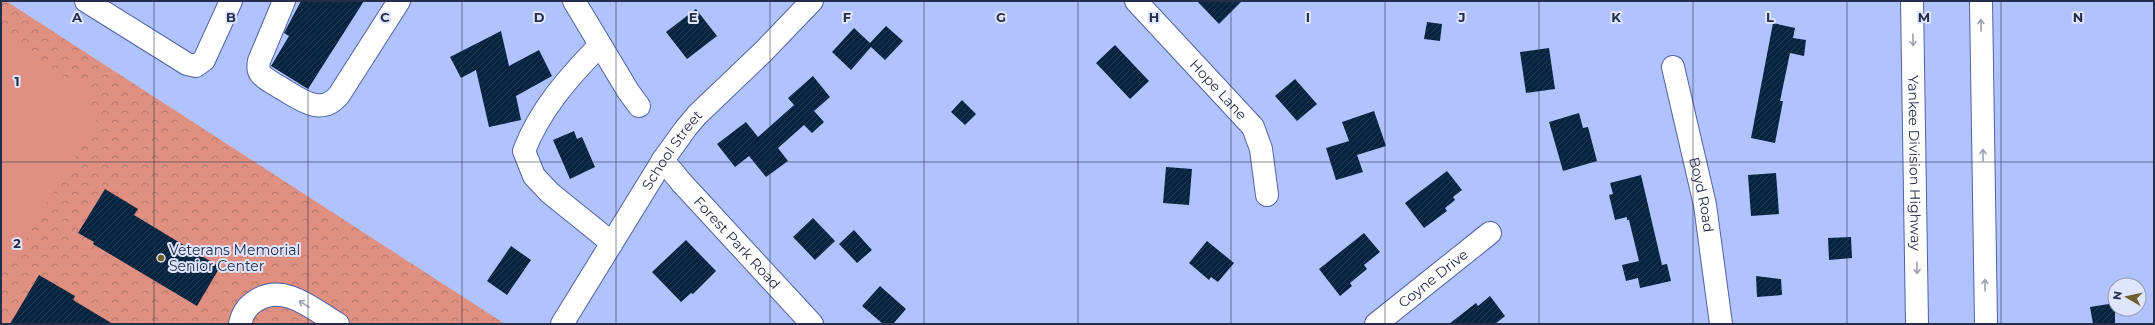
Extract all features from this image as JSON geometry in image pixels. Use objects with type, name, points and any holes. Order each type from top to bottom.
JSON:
[{"type":"main road","points":[[86,1],[188,64],[196,66],[204,60],[231,1]]},
{"type":"main road","points":[[284,1],[259,61],[259,70],[264,76],[305,102],[319,106],[328,104],[339,95],[399,1]]},
{"type":"main road","points":[[574,1],[639,106]]},
{"type":"main road","name":"School Street","points":[[562,324],[663,160],[697,115],[764,51],[812,1]]},
{"type":"main road","name":"Hope Lane","points":[[1136,1],[1253,127],[1261,149],[1267,196]]},
{"type":"main road","name":"Yankee Division Highway","points":[[1912,1],[1918,324]]},
{"type":"main road","points":[[1981,1],[1986,324]]},
{"type":"main road","points":[[600,45],[565,82],[533,129],[524,151],[534,176],[550,194],[612,243]]},
{"type":"main road","name":"Boyd Road","points":[[1673,67],[1705,205],[1721,324]]},
{"type":"main road","name":"Forest Park Road","points":[[663,160],[681,182],[812,324]]},
{"type":"main road","name":"Coyne Drive","points":[[1386,321],[1490,233]]},
{"type":"main road","points":[[240,324],[244,312],[255,301],[276,294],[291,296],[338,324]]},
{"type":"green space","points":[[1,1],[6,1],[505,324],[1,324]]},
{"type":"green space","points":[[1,35],[87,91],[96,120],[11,265],[1,260]]},
{"type":"building","points":[[301,1],[364,1],[308,89],[271,66],[289,36],[284,33]]},
{"type":"building","points":[[1197,1],[1242,1],[1219,24]]},
{"type":"building","points":[[696,9],[717,36],[687,59],[666,32]]},
{"type":"building","points":[[1427,22],[1442,24],[1440,41],[1424,39]]},
{"type":"building","points":[[1773,23],[1795,28],[1793,38],[1806,40],[1804,56],[1790,53],[1780,101],[1783,101],[1775,143],[1751,138]]},
{"type":"building","points":[[886,26],[903,41],[885,60],[871,47],[851,70],[832,52],[854,28],[870,43]]},
{"type":"building","points":[[501,31],[509,66],[539,50],[552,76],[516,96],[521,120],[489,127],[476,70],[461,78],[450,57]]},
{"type":"building","points":[[1115,45],[1149,81],[1130,99],[1096,63]]},
{"type":"building","points":[[1549,48],[1555,89],[1526,93],[1520,52]]},
{"type":"building","points":[[813,76],[830,97],[814,111],[824,122],[812,133],[804,125],[778,148],[788,161],[766,177],[749,156],[735,167],[717,144],[746,122],[758,137],[794,105],[788,98]]},
{"type":"building","points":[[1295,79],[1317,104],[1297,121],[1275,96]]},
{"type":"building","points":[[962,100],[976,114],[965,125],[951,112]]},
{"type":"building","points":[[1374,111],[1386,146],[1357,155],[1363,172],[1336,180],[1326,148],[1349,141],[1342,122]]},
{"type":"building","points":[[1579,113],[1583,128],[1588,127],[1597,161],[1563,171],[1549,122]]},
{"type":"building","points":[[574,131],[577,139],[582,137],[595,167],[570,179],[553,140]]},
{"type":"building","points":[[1166,167],[1192,169],[1189,205],[1163,203]]},
{"type":"building","points":[[1447,171],[1462,190],[1453,197],[1455,200],[1445,208],[1447,211],[1424,228],[1405,203]]},
{"type":"building","points":[[1776,173],[1779,214],[1751,216],[1748,175]]},
{"type":"building","points":[[1641,175],[1662,265],[1667,264],[1671,281],[1640,288],[1638,278],[1626,281],[1622,265],[1639,261],[1629,220],[1627,220],[1627,217],[1615,220],[1609,195],[1613,194],[1610,183]]},
{"type":"building","name":"Veterans Memorial Senior Center","points":[[105,189],[138,209],[134,215],[220,267],[197,306],[93,244],[94,242],[78,233]]},
{"type":"building","points":[[813,218],[835,241],[815,260],[793,237]]},
{"type":"building","points":[[854,230],[872,250],[857,263],[839,244]]},
{"type":"building","points":[[1364,233],[1380,252],[1364,265],[1367,269],[1350,283],[1352,286],[1340,296],[1319,269]]},
{"type":"building","points":[[1851,237],[1852,258],[1829,260],[1828,238]]},
{"type":"building","points":[[686,240],[716,271],[693,294],[691,293],[681,302],[652,272]]},
{"type":"building","points":[[1207,241],[1234,263],[1218,282],[1211,277],[1209,280],[1189,263]]},
{"type":"building","points":[[511,246],[531,260],[507,295],[487,281]]},
{"type":"building","points":[[39,275],[75,296],[73,300],[113,324],[10,324]]},
{"type":"building","points":[[1756,276],[1781,279],[1782,295],[1757,297]]},
{"type":"building","points":[[880,286],[906,309],[893,324],[883,324],[862,306]]},
{"type":"building","points":[[1490,296],[1505,316],[1495,324],[1449,324],[1476,303],[1478,306]]},
{"type":"building","points":[[2107,304],[2107,317],[2115,317],[2115,324],[2093,324],[2090,307]]},
{"type":"place","name":"Veterans Memorial Senior Center","points":[[161,258]]}]
